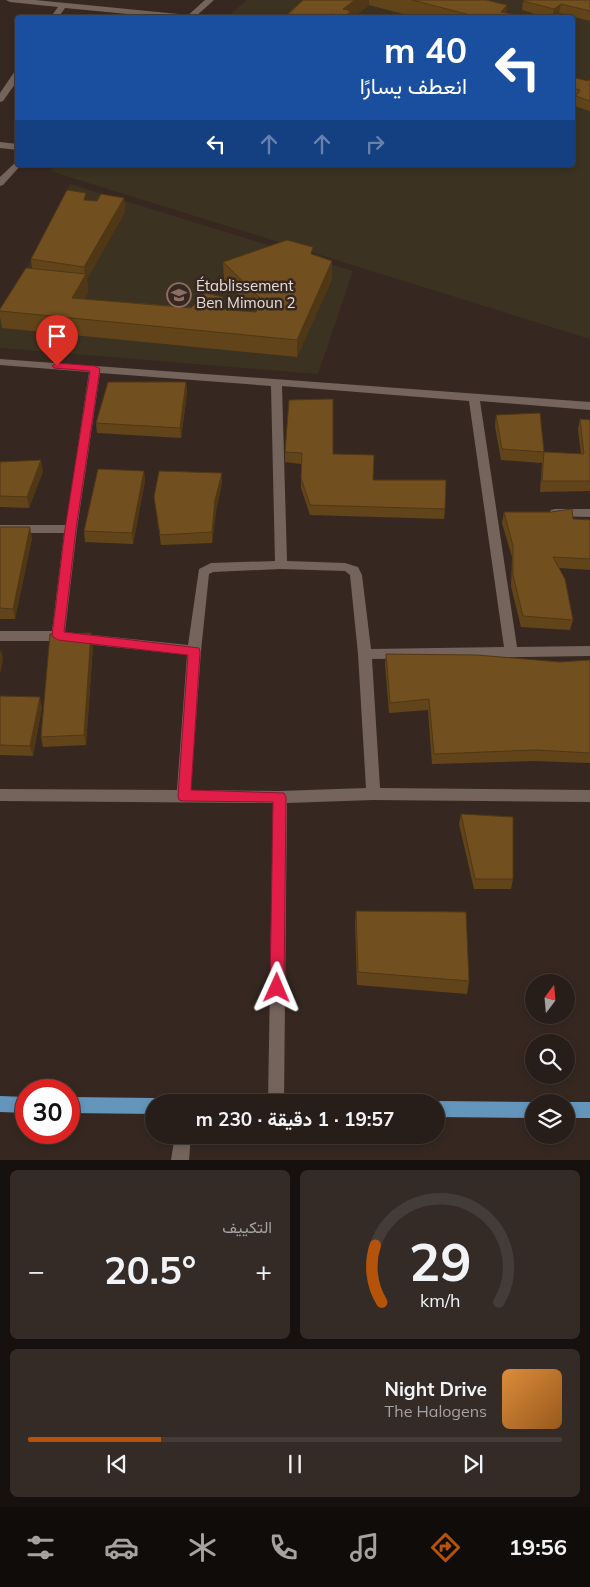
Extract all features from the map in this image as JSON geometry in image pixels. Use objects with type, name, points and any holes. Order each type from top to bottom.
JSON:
[{"type":"main road","points":[[0,1104],[15,1104]]},
{"type":"main road","points":[[80,1105],[145,1106]]},
{"type":"main road","points":[[445,1109],[525,1110]]},
{"type":"main road","points":[[575,1110],[590,1110]]},
{"type":"street","points":[[10,0],[168,15]]},
{"type":"street","points":[[191,15],[210,0]]},
{"type":"street","points":[[56,15],[63,5]]},
{"type":"street","points":[[0,99],[15,77]]},
{"type":"street","points":[[0,145],[15,147]]},
{"type":"street","points":[[0,183],[15,166]]},
{"type":"street","points":[[0,362],[590,406]]},
{"type":"street","points":[[58,636],[71,529],[95,369]]},
{"type":"street","points":[[276,382],[281,565]]},
{"type":"street","points":[[474,397],[495,514],[511,653]]},
{"type":"street","points":[[540,514],[590,513]]},
{"type":"street","points":[[0,528],[71,529]]},
{"type":"street","points":[[184,796],[194,652],[203,572],[211,568],[281,565],[345,567],[354,570],[365,654],[373,794]]},
{"type":"street","points":[[0,636],[58,636],[194,652]]},
{"type":"street","points":[[365,654],[590,651]]},
{"type":"street","points":[[0,795],[280,797],[373,794],[590,796]]},
{"type":"street","points":[[276,1094],[280,797]]},
{"type":"street","points":[[180,1160],[182,1144]]},
{"type":"shaded area","points":[[247,0],[590,0],[590,339],[50,171],[54,167],[575,167],[575,15],[229,15]]},
{"type":"shaded area","name":"Établissement Ben Mimoun 2","points":[[70,184],[353,271],[318,374],[0,348],[0,319]]},
{"type":"building","points":[[303,0],[355,0],[343,9],[351,11],[346,15],[287,15]]},
{"type":"building","points":[[412,0],[486,0],[507,5],[501,12],[518,15],[470,15]]},
{"type":"building","points":[[524,0],[590,0],[590,11],[561,4],[554,9]]},
{"type":"building","points":[[575,78],[588,81],[590,78],[590,101],[576,96],[580,90],[575,89]]},
{"type":"building","points":[[67,190],[86,193],[84,200],[97,201],[101,194],[124,198],[84,267],[31,259]]},
{"type":"building","points":[[287,240],[313,247],[311,254],[332,261],[297,340],[0,311],[26,268],[86,274],[72,298],[191,308],[205,293],[223,297],[217,309],[256,312],[261,299],[223,262]]},
{"type":"building","points":[[108,382],[186,382],[180,428],[96,423]]},
{"type":"building","points":[[333,399],[333,454],[374,455],[373,480],[446,480],[445,509],[310,505],[301,478],[302,453],[285,452],[289,400]]},
{"type":"building","points":[[540,413],[544,452],[502,449],[496,415]]},
{"type":"building","points":[[580,419],[590,420],[590,481],[542,481],[544,452],[584,454]]},
{"type":"building","points":[[41,460],[27,497],[0,496],[0,462]]},
{"type":"building","points":[[98,469],[144,471],[132,533],[84,531]]},
{"type":"building","points":[[159,471],[222,473],[215,500],[212,532],[160,535],[154,497]]},
{"type":"building","points":[[572,509],[573,519],[590,520],[590,559],[553,557],[565,579],[573,620],[523,616],[513,575],[513,546],[504,512],[551,512]]},
{"type":"building","points":[[0,527],[30,527],[13,609],[0,608]]},
{"type":"building","points":[[91,633],[84,735],[41,737],[50,634]]},
{"type":"building","points":[[386,654],[477,655],[560,662],[590,660],[590,753],[536,750],[434,754],[429,699],[390,703]]},
{"type":"building","points":[[0,696],[40,697],[30,746],[0,745]]},
{"type":"building","points":[[461,814],[513,817],[513,879],[475,879]]},
{"type":"building","points":[[356,911],[466,912],[469,981],[358,972]]},
{"type":"place","name":"Établissement Ben Mimoun 2","points":[[179,295]]},
{"type":"route","points":[[57,366],[95,369],[71,529],[58,636],[194,652],[184,796],[280,797],[277,988]]}]
